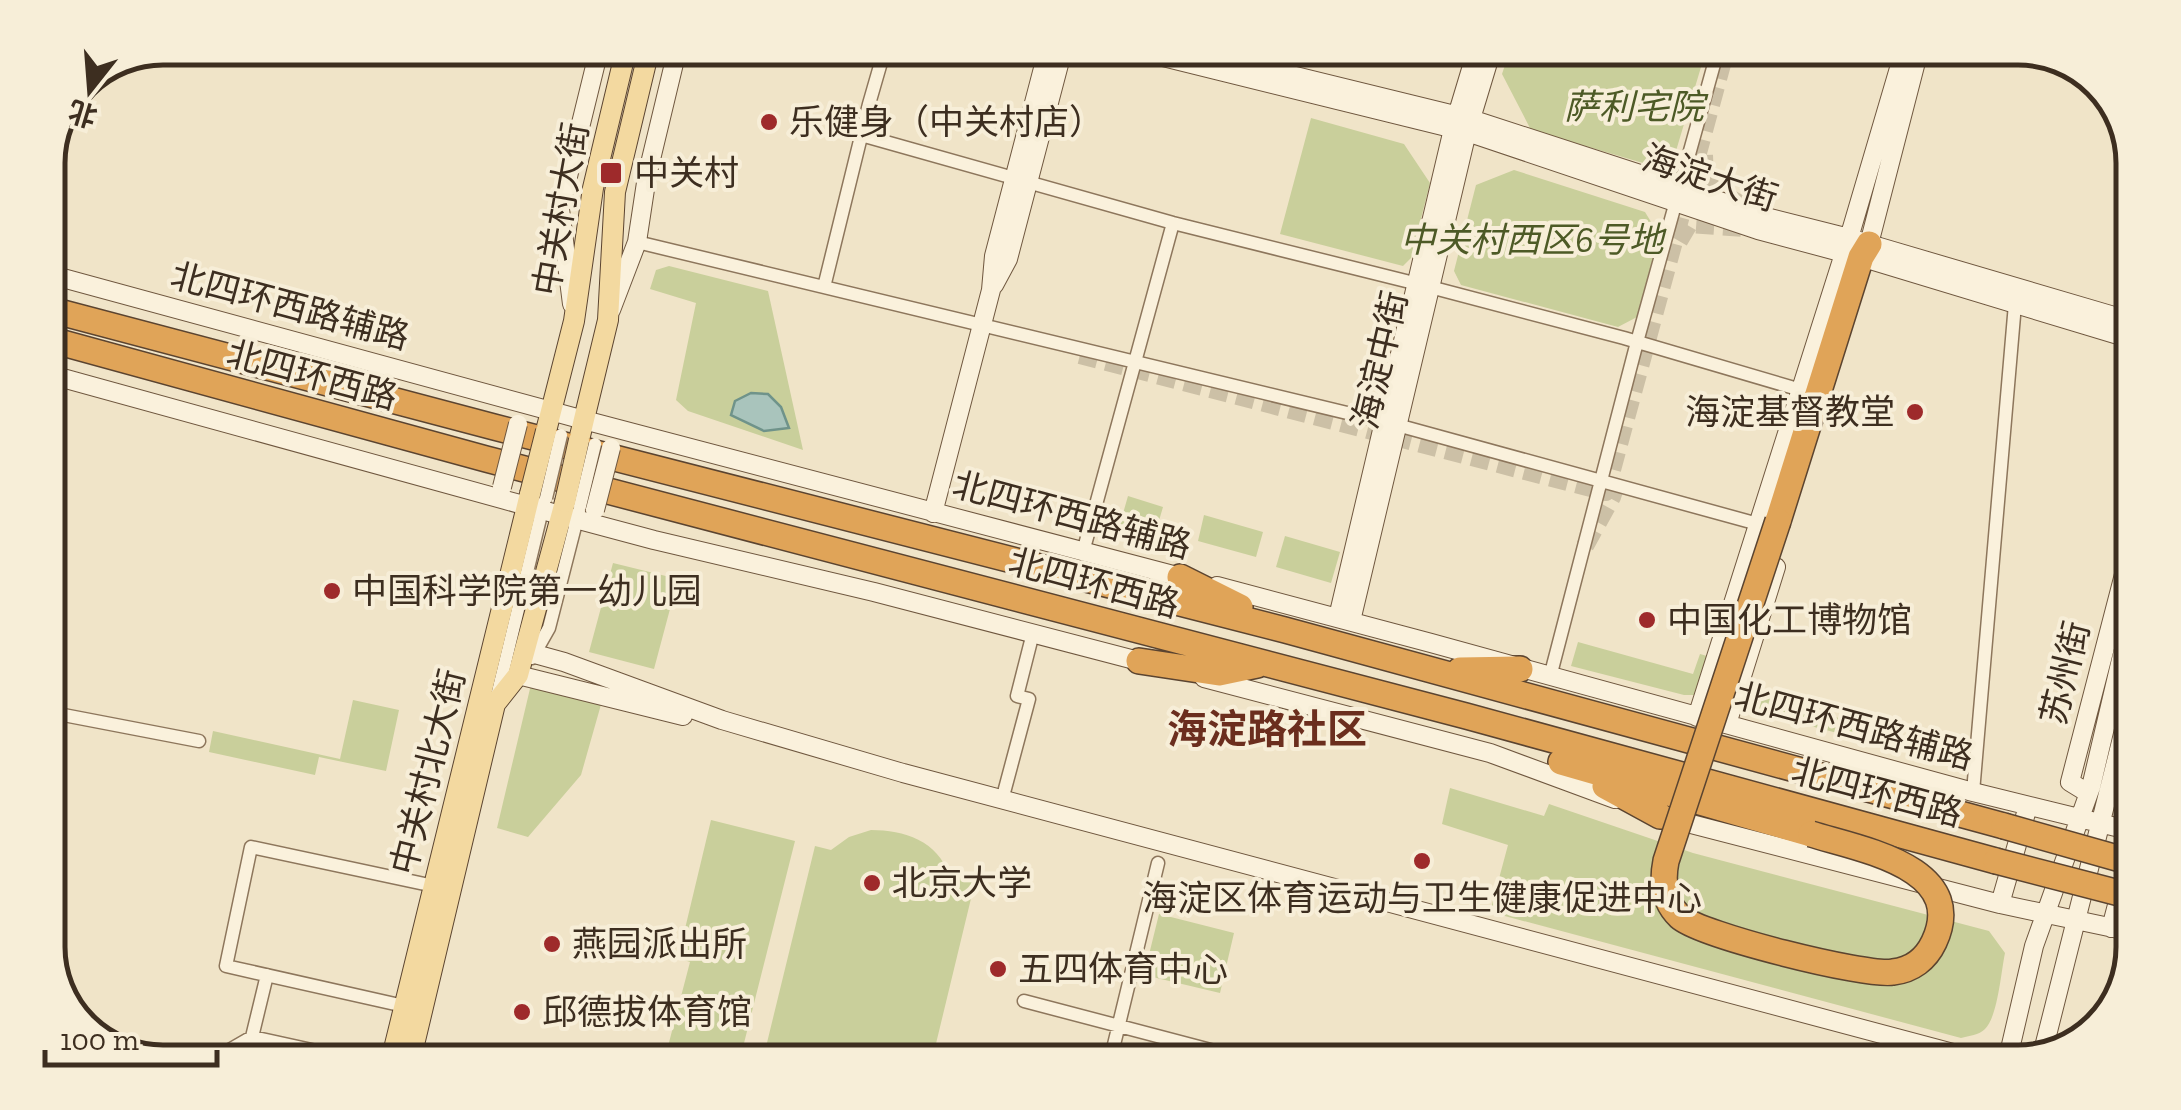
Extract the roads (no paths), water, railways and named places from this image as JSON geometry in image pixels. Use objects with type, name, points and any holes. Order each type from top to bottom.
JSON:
[{"type":"highway","points":[[1561,762],[1811,834],[1896,860],[1914,870],[1938,899],[1941,910],[1936,938],[1919,963],[1894,972],[1853,970],[1702,930],[1680,917],[1667,898],[1662,878],[1666,861],[1768,523],[1859,250]]},
{"type":"highway","name":"北四环西路","points":[[65,313],[1285,630],[2116,858]]},
{"type":"highway","name":"北四环西路","points":[[65,344],[2116,892]]},
{"type":"highway","points":[[1180,577],[1285,630]]},
{"type":"highway","points":[[1139,661],[1219,673],[1263,664]]},
{"type":"highway","points":[[1431,671],[1520,669]]},
{"type":"highway","points":[[1466,716],[1660,816]]},
{"type":"main road","name":"中关村大街","points":[[561,508],[575,433],[574,321],[593,188],[622,65]]},
{"type":"main road","name":"中关村大街","points":[[561,508],[575,433],[608,320],[615,192],[645,65]]},
{"type":"main road","name":"中关村北大街","points":[[414,1045],[495,704],[518,675],[561,508]]},
{"type":"main road","name":"中关村北大街","points":[[394,1045],[434,886],[561,508]]},
{"type":"street","name":"中关村大街","points":[[574,321],[560,210],[595,65]]},
{"type":"street","points":[[608,320],[637,242],[647,176],[674,65]]},
{"type":"street","points":[[824,287],[880,65]]},
{"type":"street","points":[[1022,182],[1045,65]]},
{"type":"street","points":[[933,513],[983,325],[994,256],[1058,65]]},
{"type":"street","name":"海淀大街","points":[[1200,65],[1462,124]]},
{"type":"street","name":"海淀大街","points":[[1245,65],[1462,124],[1678,194],[1758,230],[1859,250],[2116,317]]},
{"type":"street","name":"海淀中街","points":[[1344,620],[1473,65]]},
{"type":"street","name":"海淀中街","points":[[1462,124],[1486,65]]},
{"type":"street","points":[[1550,677],[1714,65]]},
{"type":"street","points":[[1699,710],[1768,523],[1801,390],[1859,250],[1900,65]]},
{"type":"street","points":[[1729,718],[1859,250],[1915,65]]},
{"type":"street","points":[[861,135],[1172,223],[1424,285],[1801,390]]},
{"type":"street","points":[[1083,552],[1172,223]]},
{"type":"street","points":[[637,242],[1390,423],[1768,523]]},
{"type":"street","name":"海淀大街","points":[[1859,250],[2116,334]]},
{"type":"street","name":"北四环西路辅路","points":[[65,279],[523,403],[575,433],[616,428],[1550,677],[1699,710],[1973,792],[2102,823]]},
{"type":"street","points":[[1973,792],[2015,304]]},
{"type":"street","points":[[65,378],[1490,753],[1660,816],[2000,904],[2116,929]]},
{"type":"street","points":[[500,493],[523,403]]},
{"type":"street","points":[[561,508],[575,433],[616,428]]},
{"type":"street","name":"中关村北大街","points":[[518,675],[549,628],[561,508]]},
{"type":"street","name":"中关村北大街","points":[[495,704],[561,508]]},
{"type":"street","name":"苏州街","points":[[2088,794],[2070,782],[2116,605]]},
{"type":"street","points":[[1002,800],[1029,700],[1016,696],[1033,633]]},
{"type":"street","points":[[535,654],[722,720],[1002,800],[1922,1045]]},
{"type":"street","points":[[518,675],[705,722],[722,720]]},
{"type":"street","name":"苏州街","points":[[2013,1045],[2034,946],[2088,794],[2116,679]]},
{"type":"street","points":[[65,715],[198,742]]},
{"type":"street","name":"苏州街","points":[[2046,1041],[2116,764]]},
{"type":"street","name":"苏州街","points":[[2108,797],[2116,788]]},
{"type":"street","points":[[2000,904],[2028,806]]},
{"type":"street","points":[[2102,823],[2116,827]]},
{"type":"street","points":[[404,1006],[226,966],[251,847],[434,886]]},
{"type":"street","points":[[1114,1045],[1158,864]]},
{"type":"street","points":[[237,1045],[252,1036],[267,975]]},
{"type":"street","points":[[1024,1000],[1195,1045]]},
{"type":"street","points":[[252,1036],[291,1045]]},
{"type":"water","points":[[751,393],[768,394],[781,407],[789,428],[764,431],[731,415],[735,401]]},
{"type":"tunnel","points":[[1080,355],[1606,492],[1722,65]]},
{"type":"tunnel","points":[[1704,155],[1705,183],[1740,204]]},
{"type":"tunnel","points":[[1679,241],[1689,224],[1744,228]]},
{"type":"tunnel","points":[[1585,546],[1616,484]]},
{"type":"place","name":"乐健身（中关村店）","points":[[769,122]]},
{"type":"place","name":"中关村","points":[[611,173]]},
{"type":"place","name":"海淀基督教堂","points":[[1915,412]]},
{"type":"place","name":"中国科学院第一幼儿园","points":[[332,591]]},
{"type":"place","name":"中国化工博物馆","points":[[1647,620]]},
{"type":"place","name":"海淀区体育运动与卫生健康促进中心","points":[[1422,861]]},
{"type":"place","name":"北京大学","points":[[872,883]]},
{"type":"place","name":"燕园派出所","points":[[552,944]]},
{"type":"place","name":"五四体育中心","points":[[998,969]]},
{"type":"place","name":"邱德拔体育馆","points":[[522,1012]]},
{"type":"district","name":"海淀路社区","points":[[1267,729]]},
{"type":"park label","name":"萨利宅院","points":[[1634,107]]},
{"type":"park label","name":"中关村西区6号地","points":[[1532,240]]}]
